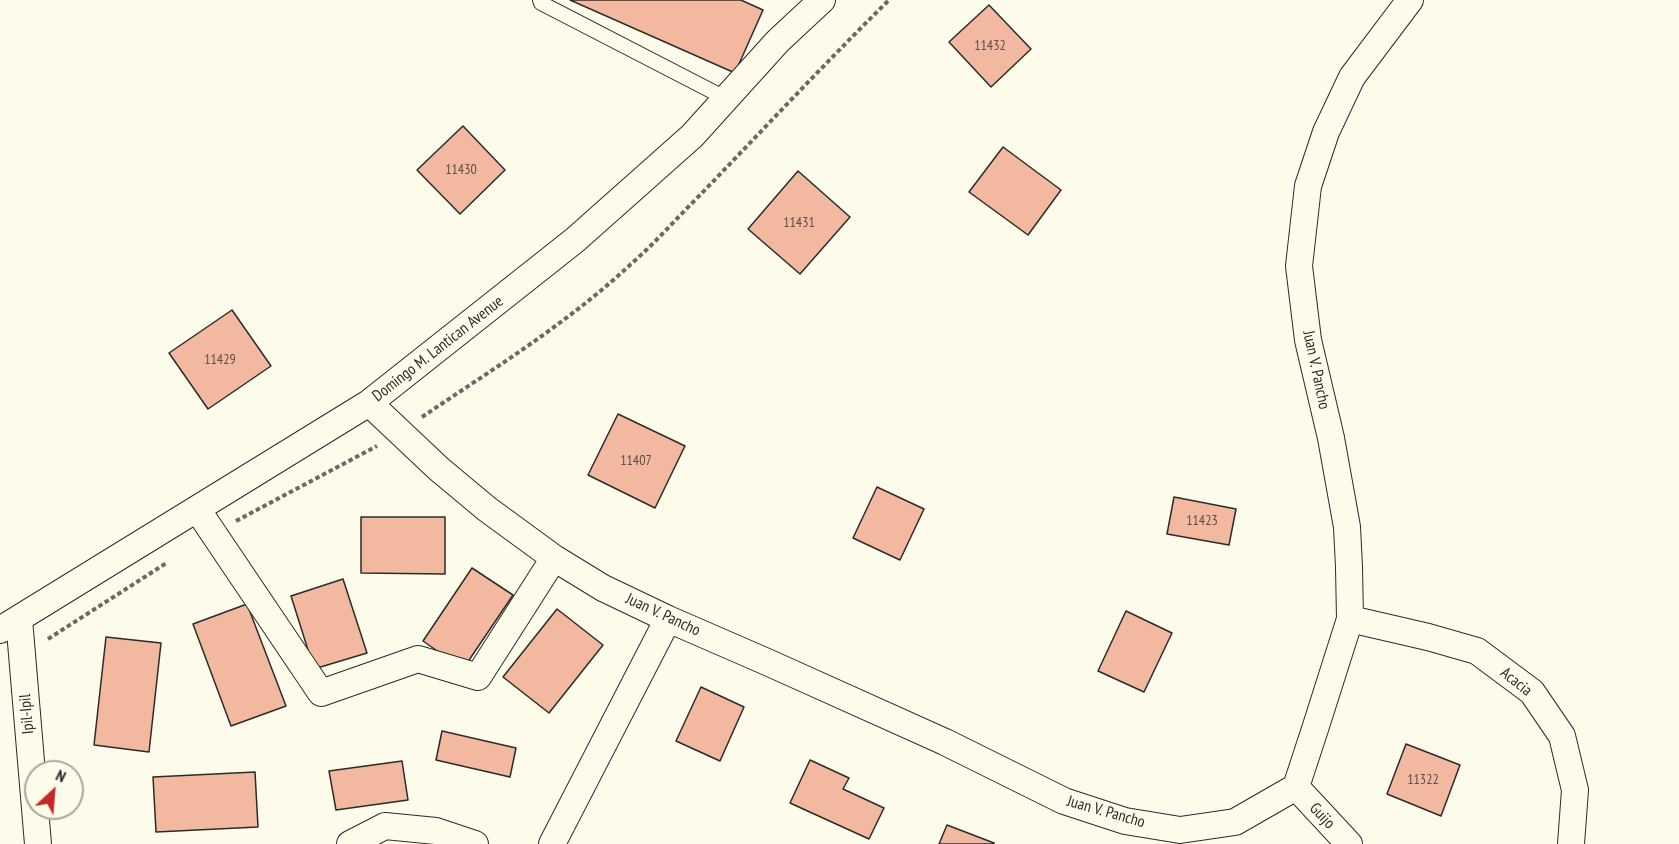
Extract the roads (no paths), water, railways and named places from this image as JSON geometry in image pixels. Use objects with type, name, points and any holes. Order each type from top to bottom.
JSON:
[{"type":"street","name":"Domingo M. Lantican Avenue","points":[[10,625],[369,404],[575,240],[692,136],[728,99],[778,41],[822,0]]},
{"type":"street","name":"Juan V. Pancho","points":[[369,404],[439,469],[479,502],[554,558],[603,588],[945,742],[1064,801],[1125,821],[1180,830],[1235,822],[1296,787],[1350,619],[1347,527],[1331,438],[1308,340],[1299,266],[1308,186],[1326,132],[1352,77],[1410,0]]},
{"type":"street","points":[[197,508],[321,693],[418,659],[478,677],[554,558]]},
{"type":"street","points":[[552,844],[668,619]]},
{"type":"street","name":"Acacia","points":[[1350,619],[1477,651],[1532,692],[1562,736],[1575,790],[1570,844]]},
{"type":"street","name":"Ipil-Ipil","points":[[10,625],[23,655],[38,844]]},
{"type":"street","name":"Guijo","points":[[1296,787],[1349,844]]},
{"type":"street","points":[[350,844],[385,826],[436,831],[475,844]]},
{"type":"lane","points":[[540,0],[541,3],[728,99]]}]
